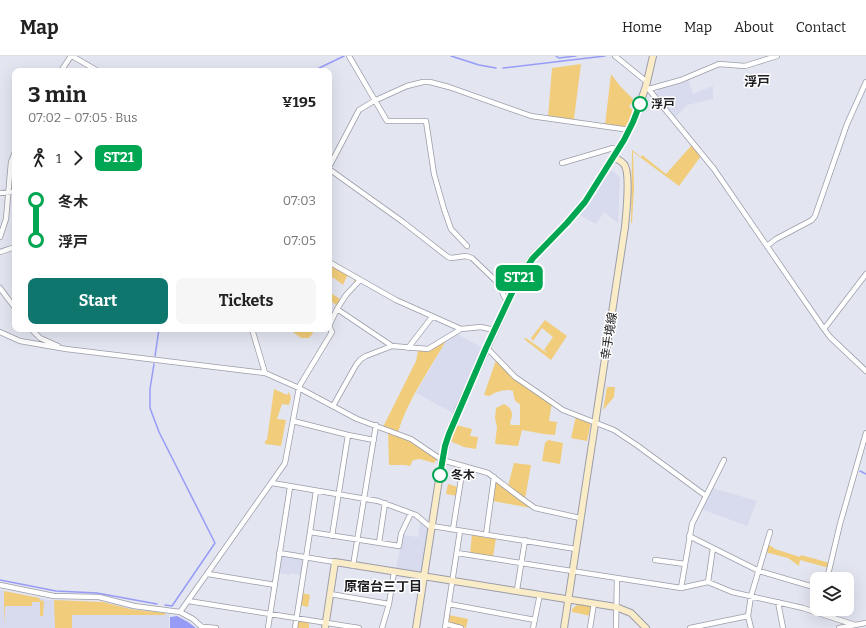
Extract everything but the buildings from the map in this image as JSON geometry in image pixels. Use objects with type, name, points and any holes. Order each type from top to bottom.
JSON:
[{"type":"street","points":[[63,68],[72,56],[93,68]]},
{"type":"street","points":[[348,56],[387,121],[426,121],[434,174],[444,209],[451,229],[467,246]]},
{"type":"street","points":[[615,56],[648,86],[714,169],[793,286],[830,337],[866,370]]},
{"type":"street","points":[[416,628],[442,460],[449,434],[494,330],[518,280],[533,258],[577,212],[614,157],[630,130],[648,86],[654,56]]},
{"type":"street","points":[[648,86],[681,80],[719,64],[745,66],[777,56]]},
{"type":"street","points":[[332,162],[359,110],[374,101],[416,83],[430,82],[449,87],[531,116],[630,130]]},
{"type":"street","points":[[767,246],[812,220],[815,216],[847,124],[866,82]]},
{"type":"street","points":[[562,164],[612,148],[619,148]]},
{"type":"street","name":"幸手境線","points":[[564,628],[618,281],[627,210],[626,169],[622,163],[614,157]]},
{"type":"street","points":[[0,237],[6,219],[12,160]]},
{"type":"street","points":[[332,170],[448,257],[466,256],[472,258],[497,282],[507,302]]},
{"type":"street","points":[[0,193],[9,192]]},
{"type":"street","points":[[0,252],[12,248]]},
{"type":"street","points":[[332,264],[396,300],[461,329]]},
{"type":"street","points":[[824,329],[866,274]]},
{"type":"street","points":[[332,320],[346,295],[360,280]]},
{"type":"street","points":[[0,288],[12,304]]},
{"type":"street","points":[[337,309],[392,346],[428,349],[461,329],[481,327],[494,330]]},
{"type":"street","points":[[408,348],[432,317]]},
{"type":"street","points":[[0,332],[20,341],[66,349],[265,373],[299,388],[357,419],[411,439],[442,460],[482,471],[494,477],[535,508],[580,518]]},
{"type":"street","points":[[35,332],[40,338],[66,349]]},
{"type":"street","points":[[253,332],[265,373]]},
{"type":"street","points":[[180,612],[285,463],[300,385],[332,332]]},
{"type":"street","points":[[333,406],[361,359],[392,346]]},
{"type":"street","points":[[486,348],[515,377],[540,394],[564,410],[614,430],[706,496]]},
{"type":"street","points":[[293,421],[374,440]]},
{"type":"street","points":[[353,566],[376,425]]},
{"type":"street","points":[[829,572],[840,524],[866,433]]},
{"type":"street","points":[[332,536],[348,435]]},
{"type":"street","points":[[682,588],[692,524],[724,460]]},
{"type":"street","points":[[453,529],[463,467]]},
{"type":"street","points":[[486,535],[494,477]]},
{"type":"street","points":[[272,483],[364,498],[385,503],[416,515],[429,526],[576,549]]},
{"type":"street","points":[[268,628],[290,487]]},
{"type":"street","points":[[295,628],[316,491]]},
{"type":"street","points":[[379,543],[385,503]]},
{"type":"street","points":[[310,532],[399,546],[401,534],[411,513]]},
{"type":"street","points":[[460,531],[446,626],[461,628]]},
{"type":"street","points":[[751,628],[748,616],[751,596],[770,532]]},
{"type":"street","points":[[689,536],[759,571],[810,586]]},
{"type":"street","points":[[517,590],[525,540]]},
{"type":"street","points":[[708,582],[713,548]]},
{"type":"street","points":[[279,553],[353,566],[569,598],[616,607],[631,613],[646,628]]},
{"type":"street","points":[[457,553],[682,588],[708,582],[732,592],[810,609]]},
{"type":"street","points":[[655,560],[685,564]]},
{"type":"street","points":[[325,625],[335,562]]},
{"type":"street","points":[[382,628],[389,604],[394,572]]},
{"type":"street","points":[[208,574],[275,585]]},
{"type":"street","points":[[616,628],[617,578]]},
{"type":"street","points":[[0,585],[54,596],[99,598],[134,606],[180,612],[193,619],[203,628],[205,626],[216,628]]},
{"type":"street","points":[[330,594],[389,604]]},
{"type":"street","points":[[534,628],[540,594]]},
{"type":"street","points":[[188,601],[296,618],[325,625],[359,628]]},
{"type":"street","points":[[778,602],[783,628]]},
{"type":"street","points":[[590,628],[594,603]]},
{"type":"street","points":[[449,604],[535,620]]},
{"type":"street","points":[[690,628],[748,616]]},
{"type":"street","points":[[832,616],[855,625]]},
{"type":"street","points":[[839,628],[866,623]]},
{"type":"shaded area","points":[[581,64],[574,119],[581,122],[548,117],[552,68]]},
{"type":"shaded area","points":[[611,74],[633,99],[629,106],[633,111],[626,128],[605,125]]},
{"type":"shaded area","points":[[688,79],[693,94],[713,86],[713,99],[687,105],[676,117],[656,93],[658,91],[656,88]]},
{"type":"shaded area","points":[[691,146],[701,156],[679,186],[633,152],[634,187],[631,223],[632,150],[641,157],[642,155],[666,174]]},
{"type":"shaded area","points":[[611,170],[620,177],[618,223],[604,212],[596,224],[580,215]]},
{"type":"shaded area","points":[[332,265],[354,278],[356,282],[354,284],[354,279],[347,276],[343,285],[334,278],[332,278]]},
{"type":"shaded area","points":[[332,294],[340,299],[338,306],[332,302]]},
{"type":"shaded area","points":[[545,320],[567,336],[551,360],[524,339],[526,338],[547,353],[544,350],[553,337],[542,328],[533,341],[531,338]]},
{"type":"shaded area","points":[[293,332],[314,332],[309,338],[301,338]]},
{"type":"shaded area","points":[[457,334],[483,348],[455,414],[416,393],[447,339]]},
{"type":"shaded area","points":[[447,339],[413,396],[398,432],[383,427],[416,361],[418,351],[430,349]]},
{"type":"shaded area","points":[[496,360],[512,377],[552,405],[549,421],[557,422],[555,435],[522,430],[518,446],[495,444],[497,427],[495,418],[496,408],[504,404],[507,406],[512,412],[510,422],[511,425],[520,425],[520,404],[515,401],[513,391],[504,390],[489,396],[484,395]]},
{"type":"shaded area","points":[[607,387],[615,387],[614,397],[603,410]]},
{"type":"shaded area","points":[[274,389],[287,395],[289,392],[291,398],[289,405],[282,404],[277,419],[286,420],[281,446],[265,444],[265,441],[267,440]]},
{"type":"shaded area","points":[[576,416],[591,422],[587,441],[571,438]]},
{"type":"shaded area","points":[[456,425],[472,429],[470,436],[478,437],[476,449],[464,447],[450,441]]},
{"type":"shaded area","points":[[388,432],[410,440],[437,459],[434,463],[420,459],[413,460],[410,466],[389,465]]},
{"type":"shaded area","points":[[548,440],[563,443],[560,464],[542,461],[545,443]]},
{"type":"shaded area","points":[[514,463],[531,465],[525,499],[508,486]]},
{"type":"shaded area","points":[[497,481],[531,508],[493,501]]},
{"type":"shaded area","points":[[448,484],[458,487],[457,496],[446,494]]},
{"type":"shaded area","points":[[713,488],[757,501],[747,526],[701,509],[711,489]]},
{"type":"shaded area","points":[[420,521],[429,527],[423,570],[419,572],[396,568],[403,535],[418,537]]},
{"type":"shaded area","points":[[472,534],[496,538],[493,557],[470,554]]},
{"type":"shaded area","points":[[768,544],[775,549],[800,557],[801,555],[830,563],[829,568],[800,560],[799,566],[788,558],[765,552]]},
{"type":"shaded area","points":[[283,556],[302,559],[304,561],[302,575],[278,573],[280,558]]},
{"type":"shaded area","points":[[0,590],[49,600],[103,602],[138,610],[169,614],[169,628],[0,628]]},
{"type":"shaded area","points":[[4,591],[40,598],[39,600],[44,601],[43,616],[40,616],[40,602],[32,602],[32,606],[5,606],[4,628]]},
{"type":"shaded area","points":[[302,593],[310,595],[308,607],[300,605]]},
{"type":"shaded area","points":[[54,600],[103,602],[130,609],[165,613],[165,615],[72,615],[72,628],[55,628]]},
{"type":"shaded area","points":[[578,604],[590,606],[592,608],[591,616],[572,612],[572,609]]},
{"type":"shaded area","points":[[449,615],[468,619],[466,628],[449,623]]},
{"type":"shaded area","points":[[297,622],[309,622],[309,628],[296,628]]},
{"type":"water","points":[[177,616],[196,628],[170,628],[170,617]]},
{"type":"waterway","points":[[319,68],[344,56]]},
{"type":"waterway","points":[[451,56],[479,65],[496,68]]},
{"type":"waterway","points":[[556,56],[559,58],[576,56]]},
{"type":"waterway","points":[[503,68],[605,56]]},
{"type":"waterway","points":[[155,356],[159,332]]},
{"type":"waterway","points":[[154,364],[150,389],[150,408],[159,432],[215,543],[172,606],[165,605]]},
{"type":"waterway","points":[[860,471],[866,474]]},
{"type":"waterway","points":[[0,580],[56,591],[97,593],[157,604]]},
{"type":"bus line","name":"ST21","points":[[440,475],[445,446],[449,434],[486,348],[518,280],[533,258],[556,235],[585,202],[624,140],[640,104]]},
{"type":"place","name":"浮戸","points":[[640,104]]},
{"type":"place","name":"冬木","points":[[440,475]]},
{"type":"district","name":"浮戸","points":[[757,81]]},
{"type":"district","name":"原宿台三丁目","points":[[383,586]]}]
